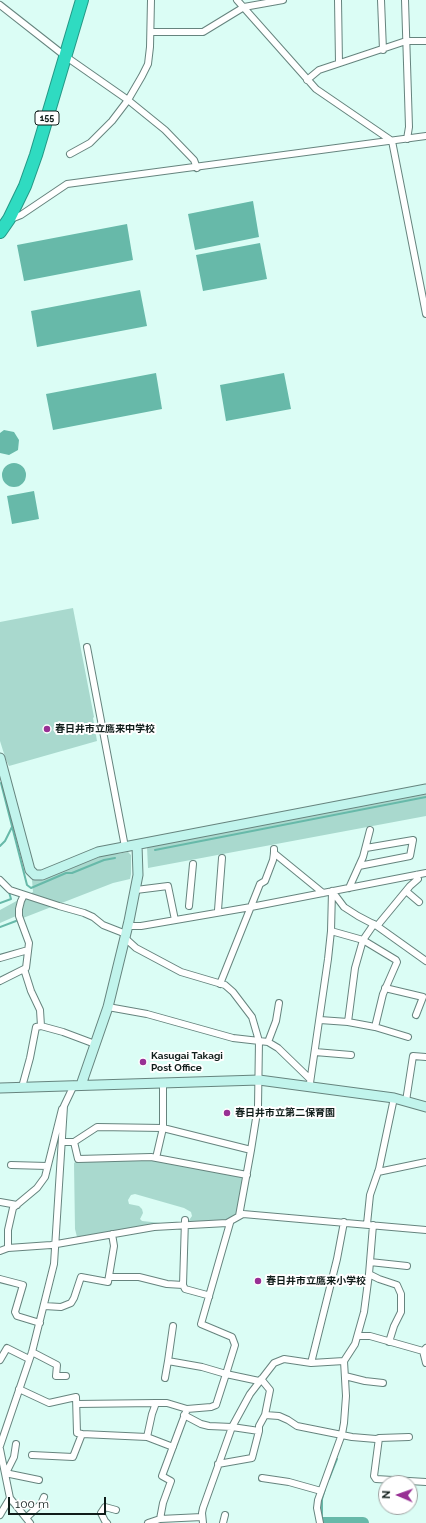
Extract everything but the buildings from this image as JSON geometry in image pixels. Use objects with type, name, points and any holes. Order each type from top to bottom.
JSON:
[{"type":"highway","name":"155","points":[[0,232],[9,219],[25,186],[36,155],[82,0]]},
{"type":"street","points":[[70,154],[90,143],[112,121],[128,100],[142,76],[148,64],[151,32],[151,0]]},
{"type":"street","points":[[237,0],[316,89],[392,141],[426,314]]},
{"type":"street","points":[[151,32],[203,32],[244,7],[283,0]]},
{"type":"street","points":[[338,0],[339,63]]},
{"type":"street","points":[[381,0],[382,50]]},
{"type":"street","points":[[405,0],[407,139]]},
{"type":"street","points":[[0,5],[65,56],[128,100],[165,130],[194,160],[197,168]]},
{"type":"street","points":[[307,80],[319,70],[406,41],[426,41]]},
{"type":"street","points":[[9,219],[21,215],[67,184],[197,168],[426,136]]},
{"type":"street","points":[[87,647],[125,847]]},
{"type":"street","points":[[0,758],[2,771],[30,870],[35,875],[42,875],[98,852],[426,789]]},
{"type":"street","points":[[349,888],[366,848],[370,830]]},
{"type":"street","points":[[359,866],[410,856],[413,840],[366,848]]},
{"type":"street","points":[[8,1248],[8,1230],[13,1208],[37,1188],[45,1177],[60,1111],[77,1085],[95,1044],[108,1007],[136,890],[138,875],[137,845]]},
{"type":"street","points":[[220,984],[260,884],[265,881],[274,851],[323,893]]},
{"type":"street","points":[[218,910],[222,858]]},
{"type":"street","points":[[189,906],[193,864]]},
{"type":"street","points":[[126,933],[141,926],[251,907],[426,872]]},
{"type":"street","points":[[348,1022],[355,968],[363,940],[418,879],[416,875]]},
{"type":"street","points":[[0,880],[10,890],[24,896],[84,913],[93,917],[103,925],[126,933],[136,948],[180,972],[226,985],[252,1017],[259,1040],[258,1106],[239,1216]]},
{"type":"street","points":[[136,890],[168,886],[175,920]]},
{"type":"street","points":[[332,891],[344,907],[376,925],[426,961]]},
{"type":"street","points":[[310,1083],[320,1020],[331,931],[332,891]]},
{"type":"street","points":[[406,891],[419,902]]},
{"type":"street","points":[[0,981],[26,968],[29,944],[19,916],[19,906],[24,896]]},
{"type":"street","points":[[331,931],[363,940],[396,960],[385,988],[375,1027]]},
{"type":"street","points":[[0,958],[28,950]]},
{"type":"street","points":[[24,969],[31,991],[40,1010],[41,1026]]},
{"type":"street","points":[[385,988],[423,997],[416,1015]]},
{"type":"street","points":[[268,1042],[276,1021],[279,1003]]},
{"type":"street","points":[[108,1007],[167,1020],[233,1038],[268,1042],[278,1048],[310,1083]]},
{"type":"street","points":[[320,1020],[348,1022],[375,1027],[408,1037]]},
{"type":"street","points":[[22,1087],[30,1058],[36,1027],[41,1026],[63,1032],[95,1044]]},
{"type":"street","points":[[315,1052],[351,1055]]},
{"type":"street","points":[[406,1101],[413,1056],[426,1057]]},
{"type":"street","points":[[0,1088],[259,1080],[310,1083],[394,1098],[426,1106]]},
{"type":"street","points":[[156,1158],[163,1128],[163,1083]]},
{"type":"street","points":[[319,1521],[317,1508],[321,1491],[342,1434],[345,1412],[344,1361],[355,1344],[364,1312],[370,1274],[370,1195],[378,1172],[394,1098]]},
{"type":"street","points":[[1,1442],[32,1352],[54,1264],[64,1106]]},
{"type":"street","points":[[62,1142],[74,1142],[97,1127],[163,1128],[251,1150]]},
{"type":"street","points":[[74,1142],[78,1159],[156,1158],[247,1175]]},
{"type":"street","points":[[378,1172],[426,1162]]},
{"type":"street","points":[[11,1165],[47,1166]]},
{"type":"street","points":[[0,1202],[17,1205]]},
{"type":"street","points":[[0,1251],[8,1248],[51,1245],[185,1223],[217,1225],[230,1223],[243,1214],[426,1230]]},
{"type":"street","points":[[311,1363],[335,1267],[344,1222]]},
{"type":"street","points":[[185,1223],[183,1285],[185,1289],[209,1297]]},
{"type":"street","points":[[77,1404],[167,1403],[187,1409],[211,1407],[216,1405],[235,1345],[232,1337],[201,1324],[230,1223]]},
{"type":"street","points":[[44,1306],[61,1307],[71,1303],[80,1277],[108,1282],[114,1246],[112,1234]]},
{"type":"street","points":[[370,1262],[407,1266]]},
{"type":"street","points":[[370,1274],[396,1285],[401,1294],[401,1312],[394,1326],[390,1342]]},
{"type":"street","points":[[109,1277],[138,1277],[167,1284],[183,1285]]},
{"type":"street","points":[[0,1280],[23,1285],[15,1312],[17,1316],[40,1323]]},
{"type":"street","points":[[165,1378],[173,1326]]},
{"type":"street","points":[[358,1336],[370,1336],[424,1350],[426,1363]]},
{"type":"street","points":[[0,1360],[7,1348],[29,1358]]},
{"type":"street","points":[[32,1352],[57,1365],[56,1376],[66,1376]]},
{"type":"street","points":[[148,1523],[160,1519],[203,1520],[203,1508],[232,1427],[250,1394],[274,1363],[278,1360],[284,1359],[311,1363],[344,1361]]},
{"type":"street","points":[[168,1361],[260,1380],[270,1390],[265,1414],[259,1426],[252,1458],[218,1464]]},
{"type":"street","points":[[345,1376],[365,1381],[383,1383]]},
{"type":"street","points":[[19,1389],[49,1403],[76,1397],[77,1433],[147,1437],[173,1447]]},
{"type":"street","points":[[147,1437],[156,1403]]},
{"type":"street","points":[[160,1519],[162,1504],[171,1481],[162,1476],[187,1409]]},
{"type":"street","points":[[265,1414],[279,1416],[297,1426],[342,1434],[376,1439],[409,1437]]},
{"type":"street","points":[[184,1415],[201,1424],[209,1426],[232,1427],[259,1431]]},
{"type":"street","points":[[32,1455],[73,1457],[82,1434]]},
{"type":"street","points":[[379,1438],[374,1476],[376,1478],[426,1482]]},
{"type":"street","points":[[6,1473],[14,1457],[16,1444]]},
{"type":"street","points":[[0,1449],[10,1498],[28,1521],[41,1504],[44,1497]]},
{"type":"street","points":[[6,1473],[39,1480]]},
{"type":"street","points":[[262,1478],[289,1482],[321,1491]]},
{"type":"street","points":[[0,1515],[10,1498]]},
{"type":"street","points":[[107,1523],[104,1521],[101,1513],[105,1507],[116,1510]]},
{"type":"street","points":[[223,1523],[225,1515]]},
{"type":"shaded area","points":[[253,201],[259,237],[195,250],[188,214]]},
{"type":"shaded area","points":[[127,224],[133,260],[24,281],[17,245]]},
{"type":"shaded area","points":[[260,243],[267,279],[203,291],[196,255]]},
{"type":"shaded area","points":[[140,290],[147,326],[37,347],[31,311]]},
{"type":"shaded area","points":[[156,373],[162,409],[53,430],[46,394]]},
{"type":"shaded area","points":[[284,373],[291,409],[226,421],[220,385]]},
{"type":"shaded area","points":[[4,430],[14,432],[19,440],[18,450],[9,455],[0,453],[0,433]]},
{"type":"shaded area","points":[[14,463],[23,466],[26,475],[23,484],[14,487],[5,484],[2,475],[5,466]]},
{"type":"shaded area","points":[[34,491],[39,519],[12,524],[7,496]]},
{"type":"shaded area","points":[[73,608],[94,717],[97,741],[9,766],[0,741],[0,622]]},
{"type":"shaded area","points":[[426,793],[426,816],[148,868],[147,847]]},
{"type":"shaded area","points":[[116,852],[117,854],[128,852],[131,855],[130,879],[113,883],[23,918],[16,916],[0,923],[0,910],[33,892],[32,880],[42,880],[99,857]]},
{"type":"shaded area","points":[[150,1160],[242,1176],[243,1178],[237,1214],[229,1221],[187,1223],[192,1216],[191,1212],[184,1208],[135,1194],[131,1195],[128,1200],[129,1204],[139,1206],[142,1209],[143,1213],[140,1219],[142,1221],[170,1224],[148,1225],[77,1237],[75,1229],[74,1163],[77,1161]]},
{"type":"waterway","points":[[1,783],[27,885],[31,888],[66,873],[72,873],[104,860],[115,858]]},
{"type":"waterway","points":[[155,850],[426,797]]},
{"type":"waterway","points":[[0,846],[5,841],[12,827]]},
{"type":"waterway","points":[[0,903],[11,899],[9,892]]},
{"type":"waterway","points":[[0,927],[16,921]]},
{"type":"waterway","points":[[329,1479],[337,1459]]},
{"type":"waterway","points":[[325,1489],[322,1499],[322,1517],[325,1523]]},
{"type":"waterway","points":[[322,1523],[363,1523]]},
{"type":"place","name":"春日井市立鷹来中学校","points":[[47,729]]},
{"type":"place","name":"Kasugai Takagi Post Office","points":[[143,1062]]},
{"type":"place","name":"春日井市立第二保育園","points":[[227,1113]]},
{"type":"place","name":"春日井市立鷹来小学校","points":[[258,1281]]}]
